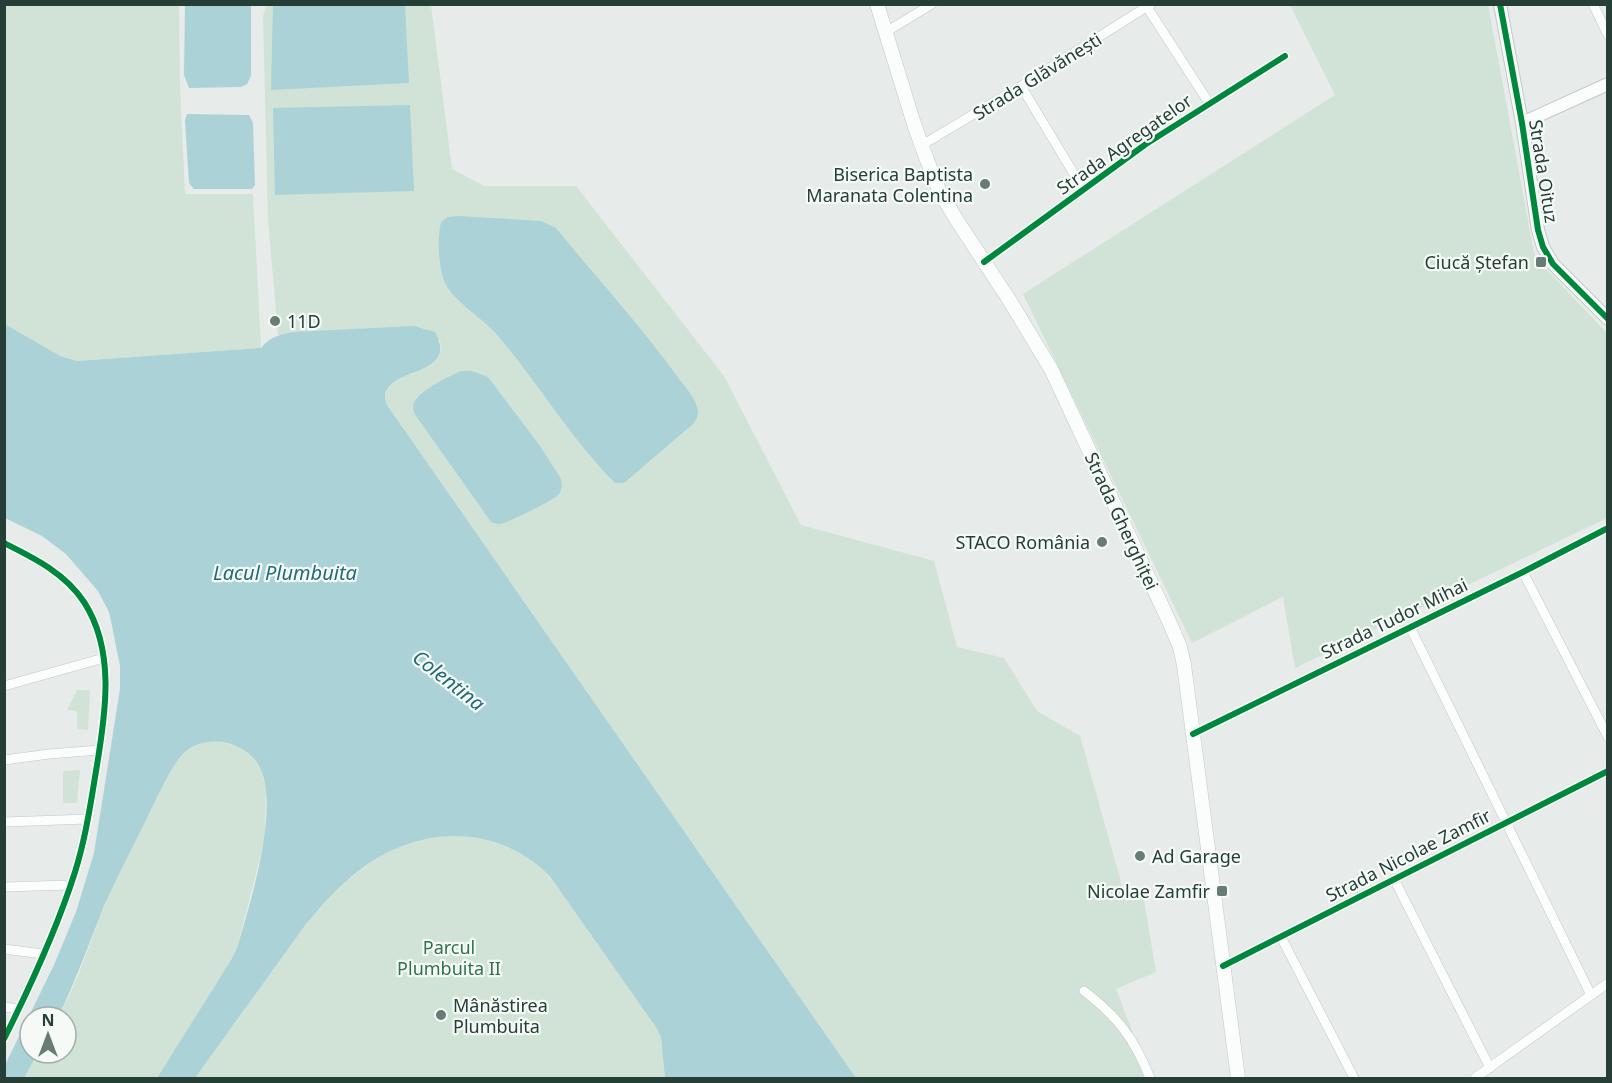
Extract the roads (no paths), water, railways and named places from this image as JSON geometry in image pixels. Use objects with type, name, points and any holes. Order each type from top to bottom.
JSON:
[{"type":"main road","name":"Strada Gherghiței","points":[[877,4],[934,178],[947,204],[1052,369],[1175,636],[1182,656],[1238,1078]]},
{"type":"street","points":[[886,32],[932,4]]},
{"type":"street","name":"Strada Oituz","points":[[1500,4],[1522,123],[1538,230],[1553,264],[1608,319]]},
{"type":"street","points":[[1593,4],[1608,35]]},
{"type":"street","points":[[1148,5],[1209,103]]},
{"type":"street","name":"Strada Glăvănești","points":[[922,145],[1021,86],[1148,5]]},
{"type":"street","name":"Strada Agregatelor","points":[[984,262],[1146,144],[1285,56]]},
{"type":"street","points":[[1522,123],[1608,84]]},
{"type":"street","points":[[1021,86],[1083,189]]},
{"type":"street","name":"Strada Tudor Mihai","points":[[1193,734],[1608,528]]},
{"type":"street","points":[[4,543],[52,569],[75,590],[90,613],[99,636],[106,677],[100,750],[88,819],[70,885],[21,1005]]},
{"type":"street","points":[[1523,572],[1608,737]]},
{"type":"street","points":[[1410,627],[1591,995]]},
{"type":"street","points":[[4,686],[104,658]]},
{"type":"street","points":[[4,760],[100,750]]},
{"type":"street","name":"Strada Nicolae Zamfir","points":[[1223,966],[1608,771]]},
{"type":"street","points":[[4,822],[88,819]]},
{"type":"street","points":[[1394,879],[1490,1068]]},
{"type":"street","points":[[4,887],[70,885]]},
{"type":"street","points":[[1281,937],[1354,1078]]},
{"type":"street","points":[[4,949],[43,954]]},
{"type":"street","points":[[1475,1078],[1608,983]]},
{"type":"street","points":[[1084,990],[1115,1017],[1131,1039],[1150,1078]]},
{"type":"street","points":[[4,1039],[18,1011]]},
{"type":"water","points":[[185,5],[251,5],[251,76],[247,84],[241,87],[189,88],[184,75]]},
{"type":"water","points":[[273,5],[405,5],[409,83],[271,90]]},
{"type":"water","points":[[410,105],[414,191],[275,195],[273,108]]},
{"type":"water","points":[[187,114],[249,115],[253,123],[255,185],[252,189],[194,189],[189,183],[185,121]]},
{"type":"water","points":[[448,217],[541,221],[556,228],[648,338],[693,398],[698,412],[693,424],[624,483],[615,483],[599,466],[498,336],[456,298],[446,285],[439,254],[441,222]]},
{"type":"water","name":"Lacul Plumbuita","points":[[5,324],[60,356],[77,361],[261,348],[276,337],[294,332],[414,326],[435,332],[440,346],[438,357],[421,370],[389,386],[385,396],[387,405],[856,1078],[665,1078],[661,1037],[656,1027],[549,875],[527,857],[504,845],[479,838],[454,836],[428,838],[404,845],[357,872],[306,924],[195,1078],[157,1078],[237,948],[261,858],[267,809],[266,788],[261,770],[252,756],[243,749],[227,743],[202,743],[181,756],[162,787],[109,895],[63,1005],[34,1005],[76,912],[94,853],[120,689],[120,666],[109,612],[98,591],[66,554],[42,536],[5,518]]},
{"type":"water","points":[[461,371],[472,371],[488,377],[540,446],[561,479],[561,491],[555,498],[511,520],[500,524],[491,522],[413,409],[414,402],[425,391]]},
{"type":"water","name":"Lacul Plumbuita","points":[[18,1038],[18,1065],[31,1065],[24,1078],[5,1078],[5,1065]]},
{"type":"place","name":"Biserica Baptista Maranata Colentina","points":[[985,184]]},
{"type":"place","name":"Ciucă Ștefan","points":[[1541,262]]},
{"type":"place","name":"11D","points":[[275,321]]},
{"type":"place","name":"STACO România","points":[[1102,542]]},
{"type":"place","name":"Ad Garage","points":[[1140,856]]},
{"type":"place","name":"Nicolae Zamfir","points":[[1222,891]]},
{"type":"place","name":"Mânăstirea Plumbuita","points":[[441,1015]]},
{"type":"water label","name":"Colentina","points":[[449,680]]},
{"type":"park label","name":"Parcul Plumbuita II","points":[[449,957]]}]
